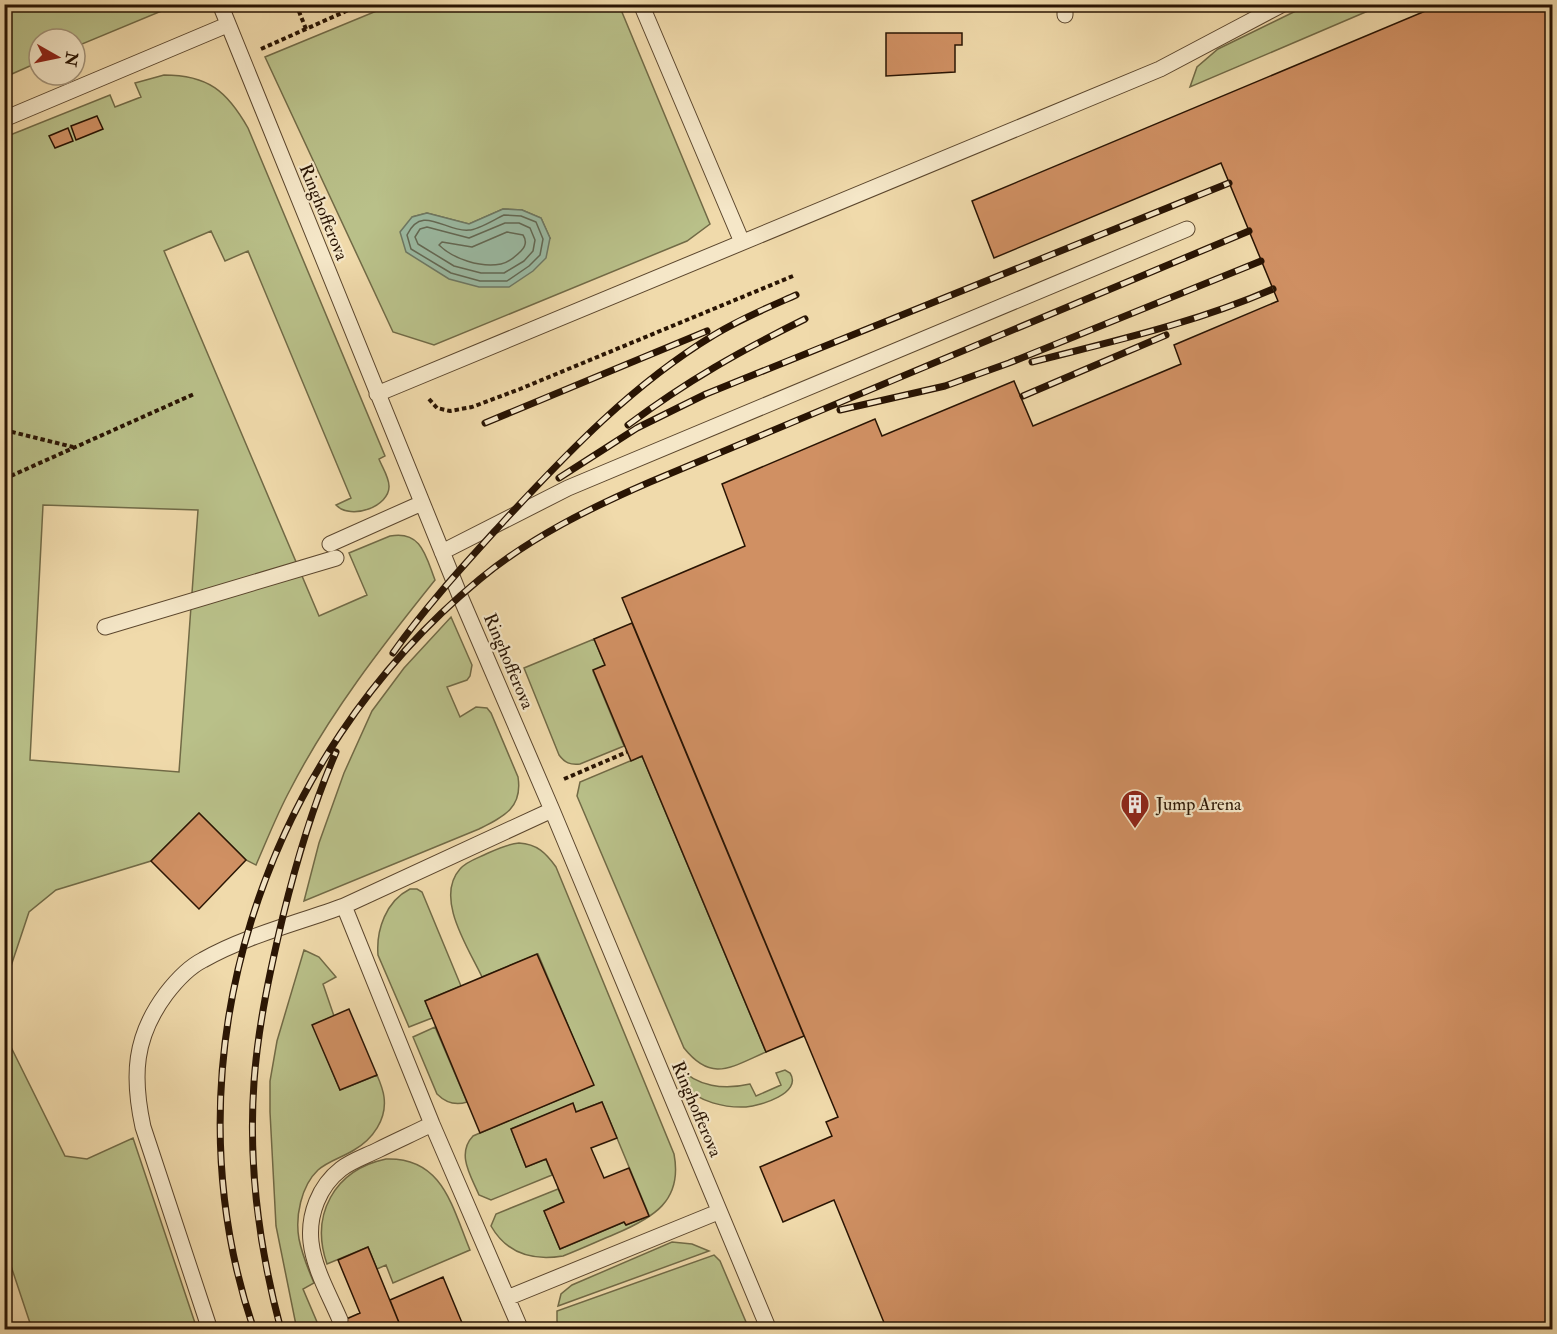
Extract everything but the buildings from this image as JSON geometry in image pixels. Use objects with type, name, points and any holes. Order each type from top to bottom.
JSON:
[{"type":"lane","name":"Ringhofferova","points":[[220,4],[442,552],[769,1329]]},
{"type":"lane","points":[[641,4],[741,242]]},
{"type":"lane","points":[[377,394],[1160,69],[1283,4]]},
{"type":"lane","points":[[4,119],[228,25]]},
{"type":"lane","points":[[442,552],[568,488],[1187,229]]},
{"type":"lane","points":[[330,544],[422,503]]},
{"type":"lane","points":[[105,627],[336,558]]},
{"type":"lane","points":[[210,1329],[143,1127],[137,1102],[138,1052],[145,1030],[157,1007],[187,971],[201,961],[245,941],[344,906],[552,810]]},
{"type":"lane","points":[[344,906],[432,1124],[521,1329]]},
{"type":"lane","points":[[340,1320],[315,1261],[311,1243],[310,1226],[320,1193],[329,1179],[342,1168],[432,1124]]},
{"type":"lane","points":[[507,1298],[718,1212]]},
{"type":"path","points":[[296,4],[306,29]]},
{"type":"path","points":[[240,58],[362,4]]},
{"type":"path","points":[[429,399],[437,408],[450,411],[472,407],[531,385],[794,276]]},
{"type":"path","points":[[4,479],[194,394]]},
{"type":"path","points":[[4,430],[73,447]]},
{"type":"path","points":[[563,780],[627,753]]},
{"type":"green space","points":[[5,4],[176,4],[87,42],[87,27],[27,27],[27,67],[5,77]]},
{"type":"green space","points":[[391,5],[619,5],[710,224],[687,241],[434,345],[393,332],[265,57]],"holes":[[[503,209],[522,210],[541,218],[550,238],[412,217],[427,213],[469,224]]]},
{"type":"green space","points":[[1308,5],[1382,5],[1190,87],[1197,67],[1218,49]]},
{"type":"green space","points":[[164,75],[193,78],[215,88],[224,95],[240,115],[248,128],[385,456],[379,459],[389,483],[388,493],[383,500],[368,509],[351,512],[336,505],[351,498],[248,251],[225,261],[211,231],[164,251],[319,616],[367,595],[349,553],[390,536],[401,535],[416,541],[425,554],[435,580],[376,655],[322,734],[285,799],[256,865],[246,860],[199,813],[151,861],[56,890],[29,912],[5,984],[5,137],[110,95],[115,107],[141,97],[135,83]],"holes":[[[43,505],[198,510],[179,772],[30,760]]]},
{"type":"green space","points":[[451,617],[472,665],[467,680],[447,687],[460,717],[476,707],[487,708],[491,713],[518,777],[519,788],[514,804],[496,820],[479,829],[304,901],[319,843],[344,773],[372,711],[404,668]]},
{"type":"green space","points":[[594,639],[605,665],[593,671],[624,746],[580,764],[571,764],[559,755],[524,668]]},
{"type":"green space","points":[[642,756],[766,1052],[732,1067],[713,1069],[704,1066],[684,1048],[577,796],[580,782]]},
{"type":"green space","points":[[519,843],[531,845],[540,850],[556,867],[674,1154],[676,1170],[669,1196],[653,1214],[629,1228],[563,1256],[531,1256],[513,1249],[497,1236],[491,1226],[496,1214],[558,1189],[564,1202],[544,1211],[560,1249],[624,1222],[626,1225],[649,1215],[602,1102],[576,1112],[573,1104],[511,1129],[526,1167],[546,1159],[552,1175],[491,1200],[479,1195],[469,1173],[465,1158],[468,1143],[473,1136],[593,1085],[538,954],[482,977],[456,923],[451,894],[453,881],[460,869],[465,864],[496,849]]},
{"type":"green space","points":[[410,889],[422,892],[461,986],[425,1001],[432,1018],[409,1027],[378,955],[378,945],[384,917],[395,901]]},
{"type":"green space","points":[[304,950],[319,957],[336,977],[323,984],[334,1016],[313,1025],[340,1090],[377,1075],[383,1091],[384,1105],[381,1121],[373,1134],[354,1150],[318,1170],[303,1193],[298,1221],[299,1239],[314,1283],[303,1289],[320,1329],[297,1330],[276,1226],[270,1081],[277,1041]]},
{"type":"green space","points":[[435,1027],[467,1102],[451,1103],[437,1094],[413,1037]]},
{"type":"green space","points":[[4,1033],[65,1156],[87,1159],[133,1138],[197,1329],[32,1329],[5,1248]]},
{"type":"green space","points":[[679,1067],[686,1074],[703,1083],[721,1087],[750,1084],[756,1096],[781,1085],[776,1073],[785,1070],[790,1073],[791,1087],[778,1097],[761,1104],[746,1107],[713,1103],[690,1092],[675,1070]]},
{"type":"green space","points":[[386,1159],[421,1166],[433,1176],[451,1202],[470,1250],[393,1283],[386,1265],[377,1269],[368,1247],[327,1264],[323,1246],[324,1212],[340,1184],[352,1173]]},
{"type":"green space","points":[[672,1242],[692,1244],[709,1251],[558,1306],[561,1294],[572,1285]]},
{"type":"green space","points":[[714,1255],[720,1261],[749,1329],[561,1329],[557,1321],[557,1311]]},
{"type":"water","points":[[503,209],[522,210],[541,218],[550,238],[546,258],[533,271],[509,287],[479,287],[449,279],[406,252],[400,232],[412,217],[427,213],[469,224]]},
{"type":"railway","points":[[559,478],[637,428],[706,394],[1229,183]]},
{"type":"railway","points":[[254,1330],[228,1228],[220,1124],[228,1021],[252,920],[289,824],[341,733],[404,651],[499,564],[540,537],[605,502],[1249,231]]},
{"type":"railway","points":[[840,410],[945,386],[1009,363],[1261,261]]},
{"type":"railway","points":[[1032,362],[1184,322],[1273,289]]},
{"type":"railway","points":[[393,653],[460,569],[552,470],[603,420],[684,354],[744,318],[796,295]]},
{"type":"railway","points":[[628,425],[671,394],[714,368],[805,319]]},
{"type":"railway","points":[[485,423],[707,331]]},
{"type":"railway","points":[[1023,396],[1166,335]]},
{"type":"railway","points":[[281,1330],[261,1238],[257,1207],[253,1145],[254,1082],[269,978],[288,895],[313,812],[336,752]]},
{"type":"railway","points":[[4,1316],[9,1330]]},
{"type":"place","name":"Jump Arena","points":[[1135,830]]}]
